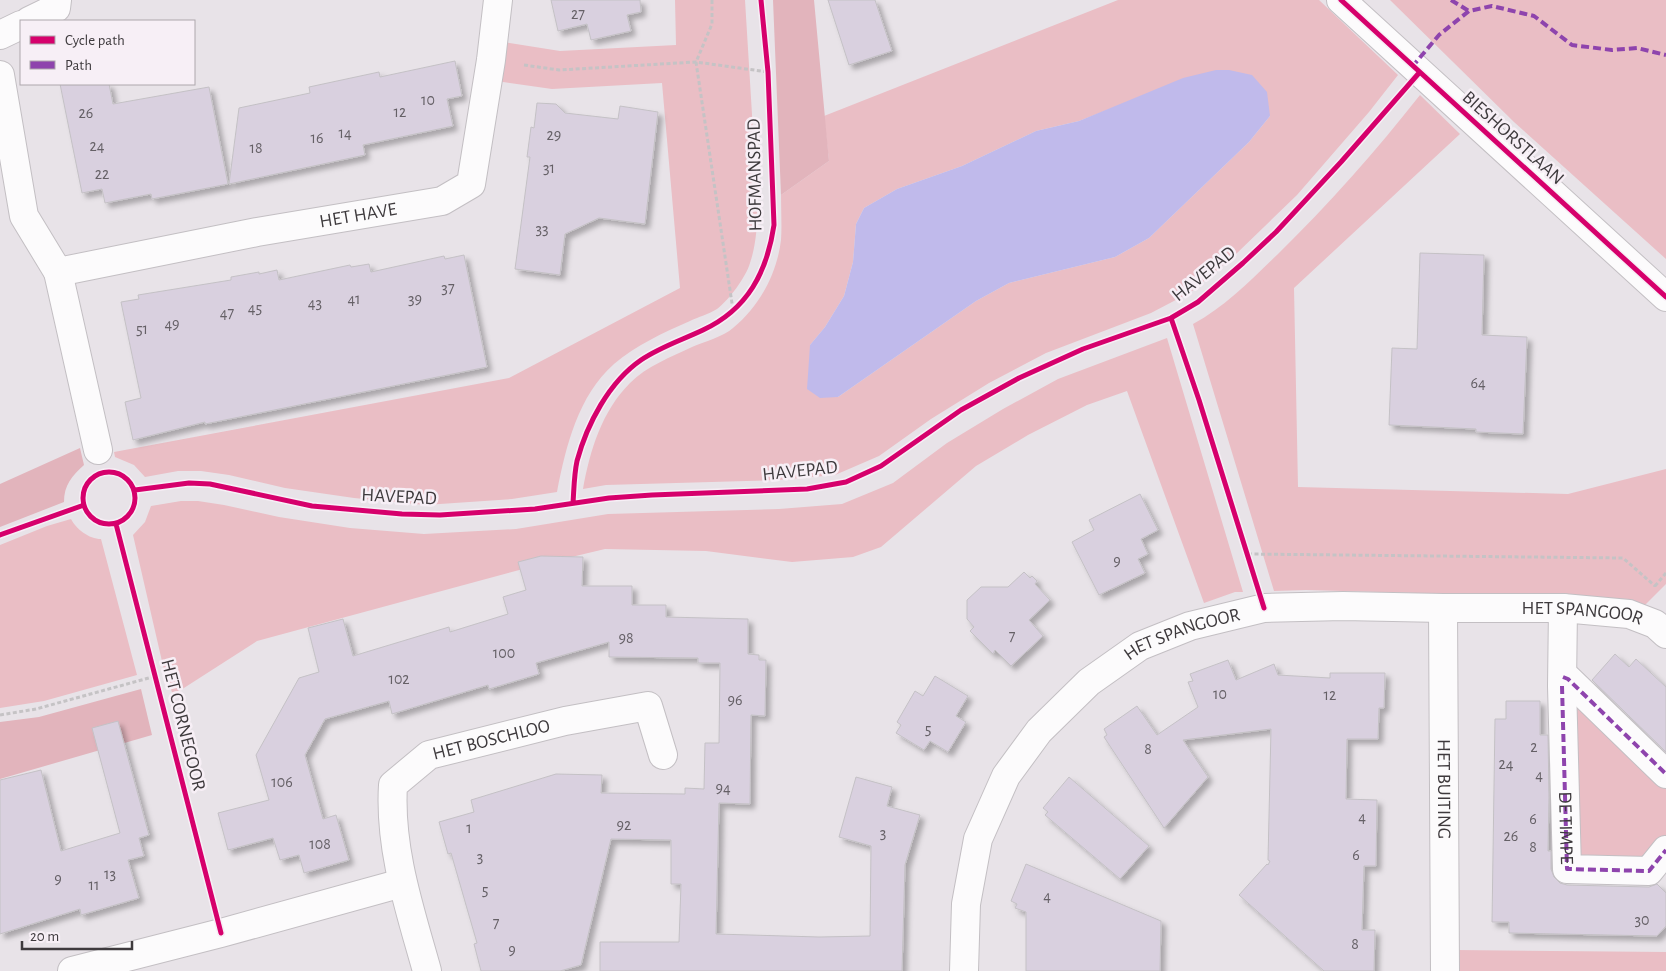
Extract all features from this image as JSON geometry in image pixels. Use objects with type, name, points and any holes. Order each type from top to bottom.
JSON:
[{"type":"street","points":[[31,20],[56,8],[58,0]]},
{"type":"street","name":"HET HAVE","points":[[58,272],[257,232],[442,201],[471,184],[491,60],[498,0]]},
{"type":"street","name":"BIESHORSTLAAN","points":[[1341,0],[1666,298]]},
{"type":"street","points":[[0,36],[20,26]]},
{"type":"street","points":[[0,75],[24,216],[58,272],[98,450]]},
{"type":"street","name":"HET SPANGOOR","points":[[964,971],[966,904],[978,839],[1006,776],[1039,731],[1089,682],[1140,646],[1190,626],[1264,608],[1342,606],[1563,608],[1629,614],[1655,624],[1666,634]]},
{"type":"street","name":"HET BUITING","points":[[1443,608],[1445,971]]},
{"type":"street","name":"DE TIMPE","points":[[1563,608],[1562,682],[1567,870],[1649,871],[1666,850]]},
{"type":"street","points":[[1562,682],[1568,679],[1666,774]]},
{"type":"street","name":"HET BOSCHLOO","points":[[427,971],[402,883],[392,812],[393,786],[429,755],[565,721],[648,706],[663,755]]},
{"type":"street","points":[[72,971],[221,933],[402,883]]},
{"type":"path","points":[[712,0],[712,24],[696,62],[733,310]]},
{"type":"path","points":[[491,60],[559,70],[696,62],[768,72]]},
{"type":"path","points":[[767,63],[768,81]]},
{"type":"path","points":[[726,315],[738,304]]},
{"type":"path","points":[[1245,546],[1264,608]]},
{"type":"path","points":[[1248,554],[1623,558],[1655,586]]},
{"type":"path","points":[[0,715],[52,705],[156,676]]},
{"type":"shaded area","points":[[675,0],[745,0],[757,191],[754,249],[748,269],[741,281],[727,300],[717,309],[641,345],[622,357],[602,377],[591,391],[575,423],[569,440],[557,492],[512,499],[425,505],[354,498],[285,488],[229,475],[201,471],[178,471],[145,477],[134,465],[115,457],[114,452],[509,378],[680,288],[662,83],[552,89],[496,81],[503,42],[560,51],[676,45]]},
{"type":"shaded area","points":[[773,0],[814,0],[829,161],[781,195]]},
{"type":"shaded area","points":[[1118,0],[1319,0],[1398,75],[1369,112],[1297,195],[1236,254],[1191,292],[1151,313],[1046,353],[989,383],[931,419],[879,456],[835,475],[778,480],[606,485],[583,489],[589,460],[599,432],[612,406],[630,383],[660,362],[729,331],[742,320],[759,300],[771,277],[779,253],[781,240],[781,195],[829,161],[824,116]],"holes":[[[1130,101],[1270,116],[1249,142],[1149,238],[1115,257],[1009,283],[976,301],[838,397],[810,345],[825,327],[844,296],[853,262],[856,224],[864,208],[897,189],[962,166],[1036,131],[1079,121]]]},
{"type":"shaded area","points":[[1390,0],[1666,0],[1666,259],[1514,122]]},
{"type":"shaded area","points":[[1216,70],[1229,70],[1252,75],[1267,92],[1270,116],[1249,142],[1149,238],[1115,257],[1009,283],[976,301],[838,397],[820,398],[807,389],[810,345],[825,327],[844,296],[853,262],[856,224],[864,208],[897,189],[962,166],[1036,131],[1079,121],[1183,78]]},
{"type":"shaded area","points":[[1420,95],[1460,134],[1294,288],[1298,487],[1568,494],[1666,469],[1666,584],[1645,605],[1630,599],[1306,590],[1274,591],[1193,324],[1238,292],[1316,216],[1352,177]]},
{"type":"shaded area","points":[[1167,338],[1243,592],[1235,592],[1204,603],[1127,391],[1087,405],[1028,435],[976,466],[881,547],[853,557],[792,562],[706,551],[605,549],[538,565],[257,641],[173,695],[164,670],[133,535],[145,522],[151,506],[181,501],[198,501],[279,517],[350,528],[424,534],[516,529],[608,514],[779,509],[842,504],[893,483],[947,443],[1058,379]]},
{"type":"shaded area","points":[[80,448],[84,465],[70,481],[65,491],[64,502],[0,527],[0,484]]},
{"type":"shaded area","points":[[71,519],[83,533],[96,539],[101,539],[137,675],[44,701],[0,708],[0,545],[47,526]]},
{"type":"shaded area","points":[[141,689],[152,735],[0,779],[0,722],[39,717]]},
{"type":"shaded area","points":[[1571,696],[1666,785],[1666,842],[1647,866],[1573,861]]},
{"type":"shaded area","points":[[1456,950],[1666,952],[1666,971],[1455,971]]},
{"type":"building","points":[[551,0],[640,0],[641,12],[627,15],[631,31],[591,40],[587,24],[558,31]]},
{"type":"building","points":[[828,0],[875,0],[892,51],[849,65]]},
{"type":"building","points":[[455,61],[462,96],[447,99],[453,126],[363,145],[365,155],[229,184],[239,108],[310,93],[309,87],[379,72],[380,77]]},
{"type":"building","points":[[60,85],[109,85],[113,104],[209,87],[228,184],[152,199],[151,194],[105,203],[102,189],[82,193]]},
{"type":"building","points":[[537,103],[556,104],[565,113],[618,119],[620,106],[658,112],[645,224],[599,218],[565,234],[560,275],[515,269],[530,157],[527,157],[531,127],[534,128]]},
{"type":"building","points":[[1420,253],[1484,255],[1482,335],[1527,337],[1523,434],[1476,432],[1476,429],[1389,425],[1392,348],[1417,349]]},
{"type":"building","points":[[464,255],[487,367],[205,424],[205,422],[133,440],[125,402],[141,398],[121,302],[139,299],[138,295],[231,280],[231,277],[259,272],[259,274],[277,270],[279,280],[350,265],[351,267],[369,264],[371,272],[444,256],[445,259]]},
{"type":"building","points":[[1140,494],[1158,530],[1141,539],[1148,554],[1138,559],[1145,573],[1099,595],[1072,542],[1094,530],[1089,520]]},
{"type":"building","points":[[541,556],[583,557],[582,586],[632,586],[632,605],[666,605],[666,617],[748,619],[748,654],[759,655],[759,660],[766,660],[765,716],[751,715],[750,804],[719,803],[716,934],[819,937],[870,936],[871,846],[839,837],[856,777],[892,787],[887,806],[920,815],[905,865],[902,971],[600,971],[600,942],[679,942],[681,884],[671,884],[671,840],[611,839],[581,965],[560,971],[481,971],[474,944],[477,943],[451,853],[448,854],[439,822],[474,812],[471,800],[556,774],[602,775],[601,793],[685,794],[685,788],[704,789],[705,743],[719,743],[720,663],[698,663],[698,658],[609,657],[609,642],[536,663],[539,674],[489,689],[488,685],[392,714],[389,701],[325,719],[305,755],[323,819],[336,815],[349,860],[304,873],[299,855],[280,860],[273,838],[228,850],[218,813],[269,800],[256,755],[299,678],[319,672],[308,628],[343,619],[353,656],[449,627],[450,632],[508,614],[503,597],[526,590],[518,562]]},
{"type":"building","points":[[1024,572],[1030,578],[1032,576],[1037,581],[1035,584],[1050,600],[1029,620],[1043,636],[1011,666],[995,650],[993,654],[970,631],[974,627],[967,619],[967,600],[981,587],[1008,587]]},
{"type":"building","points":[[1615,654],[1629,667],[1636,659],[1666,687],[1666,752],[1592,680]]},
{"type":"building","points":[[1228,660],[1236,680],[1274,664],[1278,675],[1330,678],[1330,673],[1385,673],[1384,708],[1379,708],[1378,739],[1347,739],[1346,799],[1377,800],[1376,866],[1364,866],[1362,930],[1375,930],[1374,971],[1324,971],[1239,895],[1270,861],[1268,860],[1271,729],[1183,740],[1208,777],[1164,828],[1104,737],[1107,735],[1104,729],[1137,706],[1157,735],[1198,707],[1188,682],[1193,681],[1190,674]]},
{"type":"building","points":[[935,676],[968,696],[956,716],[966,722],[948,752],[930,741],[924,750],[896,733],[901,725],[897,722],[915,691],[923,696]]},
{"type":"building","points":[[1506,701],[1540,701],[1540,735],[1548,735],[1548,851],[1551,851],[1551,869],[1554,877],[1560,883],[1567,885],[1649,887],[1657,884],[1666,893],[1666,926],[1657,936],[1509,933],[1509,922],[1492,922],[1495,719],[1506,719]]},
{"type":"building","points":[[118,721],[149,835],[139,838],[144,856],[128,860],[139,898],[81,915],[80,909],[0,934],[0,780],[41,770],[61,851],[120,833],[92,728]]},
{"type":"building","points":[[1069,777],[1149,846],[1120,879],[1045,815],[1048,812],[1043,808]]},
{"type":"building","points":[[1026,864],[1161,921],[1160,971],[1026,971],[1026,912],[1015,908],[1017,904],[1011,901]]},
{"type":"marked path","points":[[1451,0],[1469,11]]},
{"type":"marked path","points":[[1412,67],[1439,35],[1469,11],[1492,6],[1534,16],[1572,45],[1612,50],[1637,48],[1666,55]]},
{"type":"marked path","points":[[1563,677],[1568,679],[1666,774]]},
{"type":"marked path","points":[[1562,686],[1567,869],[1649,871],[1666,850]]},
{"type":"cycle path","name":"HOFMANSPAD","points":[[573,503],[576,466],[581,447],[593,419],[609,392],[629,369],[648,355],[703,330],[732,311],[753,287],[766,258],[774,225],[768,72],[761,0]]},
{"type":"cycle path","points":[[1341,0],[1666,297]]},
{"type":"cycle path","name":"HAVEPAD","points":[[135,490],[189,483],[210,484],[312,506],[402,514],[440,515],[535,509],[609,498],[807,489],[846,482],[881,466],[961,410],[1019,378],[1083,349],[1171,318],[1198,302],[1276,232],[1341,162],[1419,73]]},
{"type":"cycle path","points":[[1171,318],[1199,400],[1264,608]]},
{"type":"cycle path","points":[[104,472],[114,472],[128,479],[135,493],[135,498],[135,503],[128,517],[114,524],[104,524],[94,520],[87,513],[83,503],[83,493],[87,483],[94,476],[104,472]]},
{"type":"cycle path","points":[[0,535],[84,505]]},
{"type":"cycle path","name":"HET CORNEGOOR","points":[[116,524],[221,933]]}]
